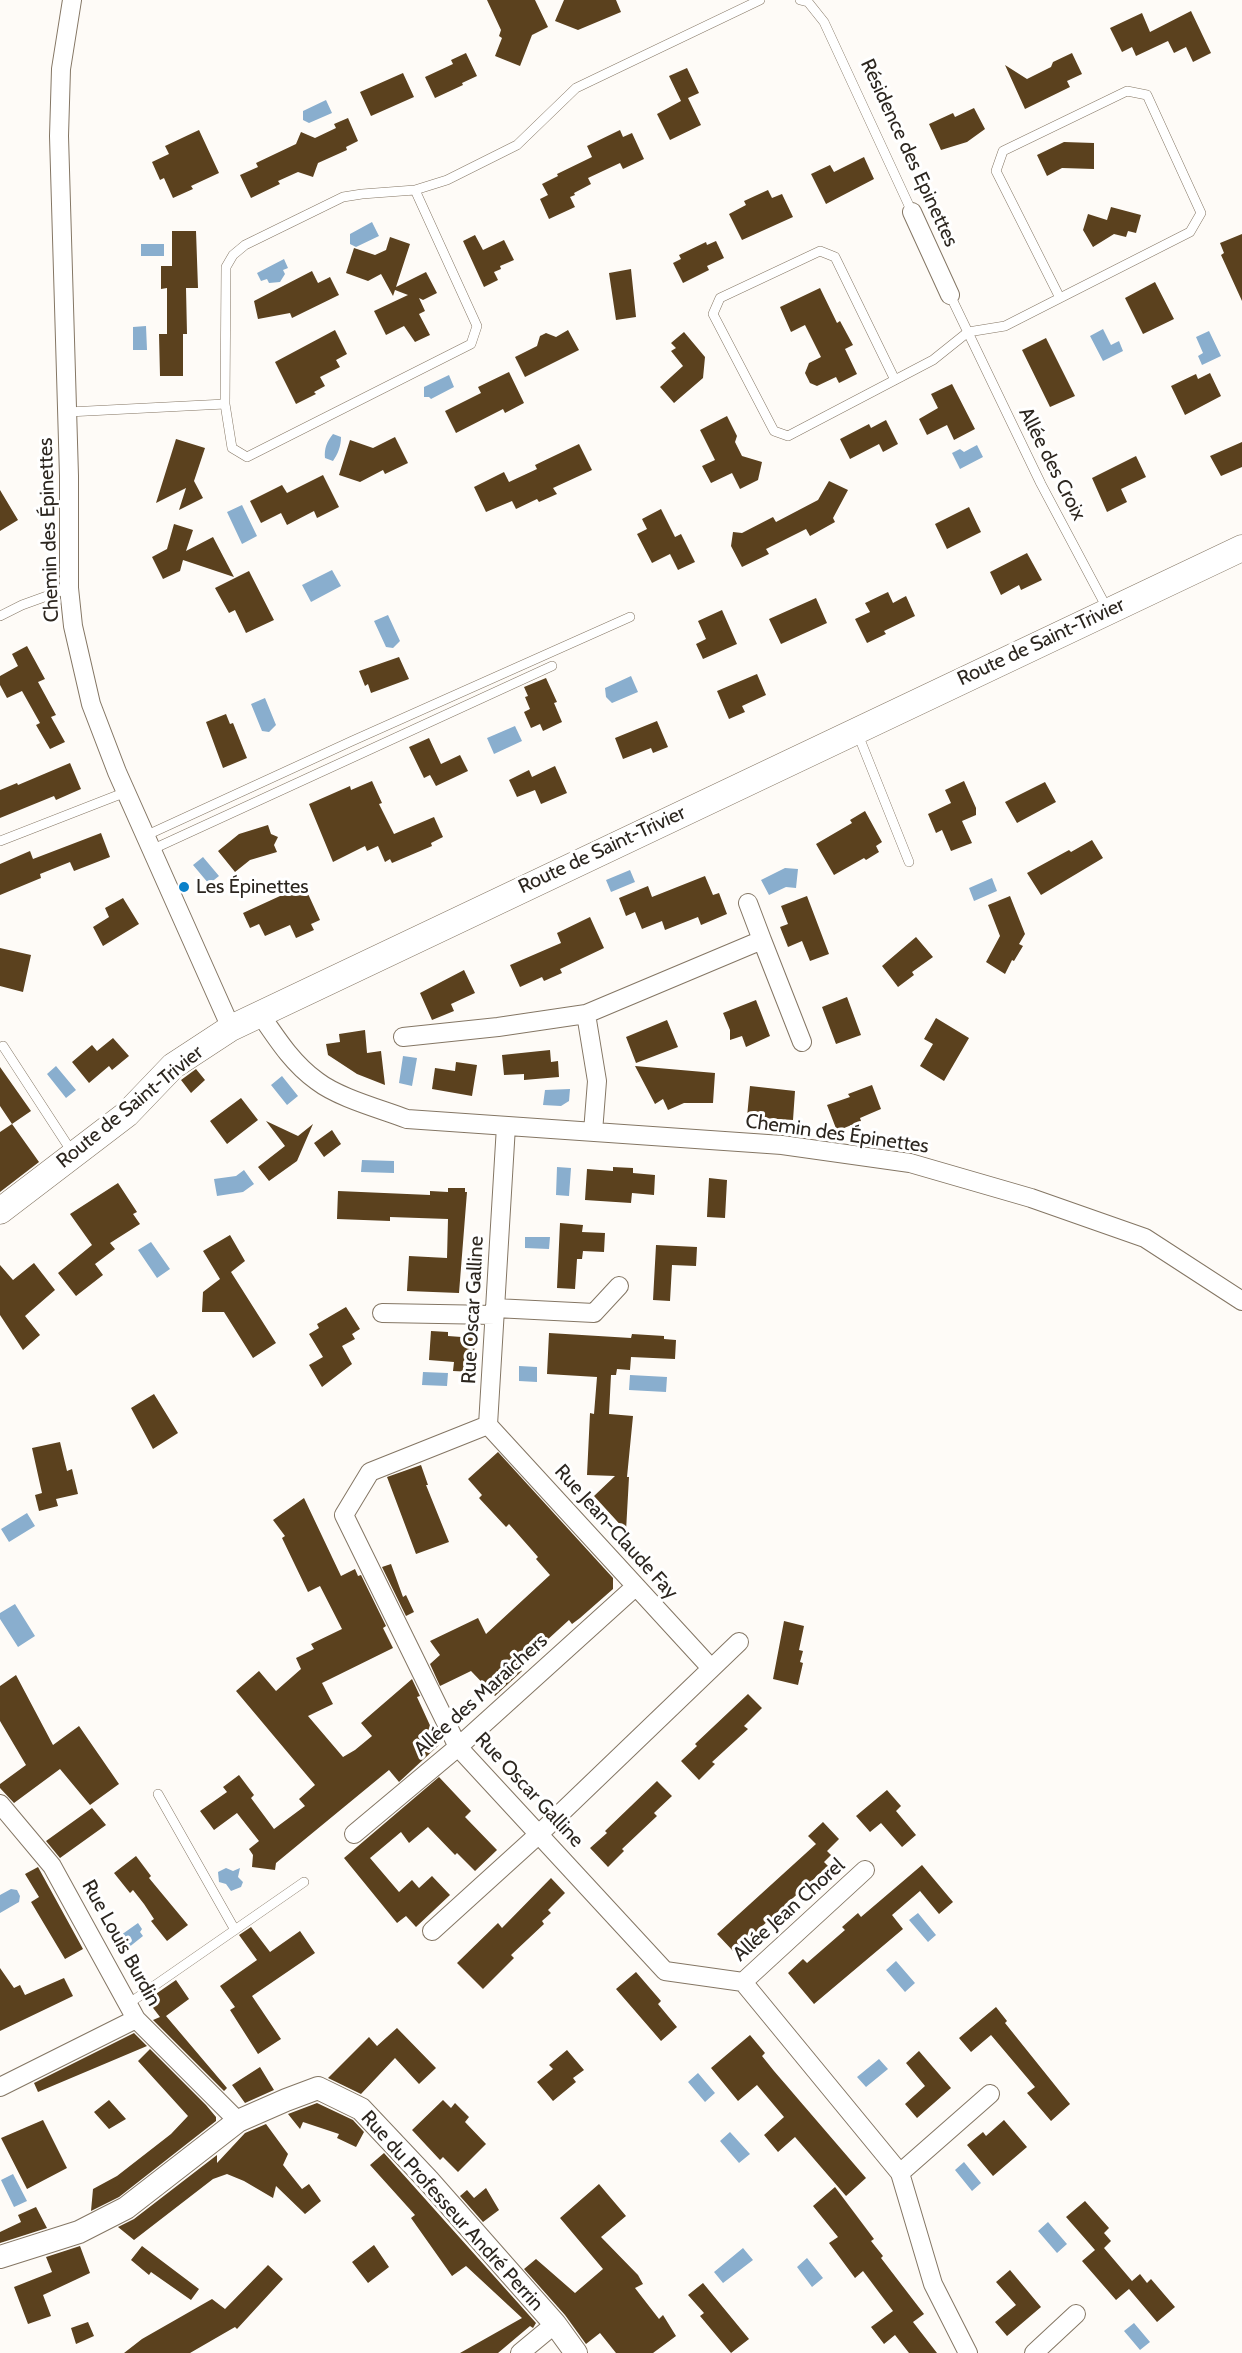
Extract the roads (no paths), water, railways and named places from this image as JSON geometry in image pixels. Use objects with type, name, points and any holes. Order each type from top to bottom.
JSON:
[{"type":"main road","name":"Route de Saint-Trivier","points":[[0,1211],[127,1114],[173,1066],[231,1028],[856,729],[1242,548]]},
{"type":"street","name":"Chemin des Épinettes","points":[[72,0],[61,69],[59,136],[68,412],[69,588],[73,626],[92,704],[126,792],[231,1028]]},
{"type":"street","name":"Résidence des Epinettes","points":[[912,212],[950,295]]},
{"type":"street","points":[[748,903],[802,1042]]},
{"type":"street","points":[[403,1037],[498,1027],[586,1014],[762,940]]},
{"type":"street","name":"Chemin des Épinettes","points":[[260,1014],[288,1054],[318,1082],[354,1099],[407,1119],[782,1145],[910,1163],[1031,1198],[1146,1238],[1242,1301]]},
{"type":"street","points":[[586,1014],[597,1081],[592,1132]]},
{"type":"street","name":"Rue Oscar Galline","points":[[506,1126],[488,1425],[370,1472],[344,1515],[458,1747],[665,1971],[743,1982]]},
{"type":"street","points":[[382,1313],[594,1313],[619,1286]]},
{"type":"street","name":"Rue Jean-Claude Fay","points":[[488,1425],[711,1668]]},
{"type":"street","name":"Allée des Maraîchers","points":[[354,1834],[458,1747],[635,1587]]},
{"type":"street","points":[[432,1931],[539,1834],[739,1642]]},
{"type":"street","name":"Rue Louis Burdin","points":[[0,1805],[52,1866],[132,2011],[238,2121]]},
{"type":"street","name":"Allée Jean Chorel","points":[[743,1982],[865,1870]]},
{"type":"street","points":[[743,1982],[900,2172],[933,2284],[968,2353]]},
{"type":"street","points":[[0,2087],[132,2011]]},
{"type":"street","name":"Rue du Professeur André Perrin","points":[[0,2257],[79,2232],[126,2208],[238,2121],[318,2088],[361,2109],[428,2180],[555,2324],[576,2353]]},
{"type":"street","points":[[900,2172],[990,2094]]},
{"type":"street","points":[[1034,2353],[1076,2314]]},
{"type":"street","points":[[520,2353],[555,2324]]},
{"type":"lane","points":[[415,190],[477,326],[471,344],[247,457],[232,448],[225,404],[226,267],[233,255],[245,245],[343,197],[415,190],[447,180],[517,145],[576,88],[760,0]]},
{"type":"lane","name":"Résidence des Epinettes","points":[[800,0],[808,2],[824,22],[912,212]]},
{"type":"lane","points":[[896,380],[835,257],[820,251],[720,298],[713,314],[774,430],[788,436],[896,380],[933,360],[968,332],[1005,326],[1190,232],[1201,213],[1147,95],[1127,91],[1003,151],[996,171],[1060,298]]},
{"type":"lane","name":"Résidence des Epinettes","points":[[950,295],[968,332]]},
{"type":"lane","name":"Allée des Croix","points":[[968,332],[1041,484],[1107,610]]},
{"type":"lane","points":[[68,412],[225,404]]},
{"type":"lane","points":[[0,616],[22,605],[69,588]]},
{"type":"lane","points":[[148,843],[352,741],[630,616]]},
{"type":"lane","points":[[148,843],[552,666]]},
{"type":"lane","points":[[856,729],[909,862]]},
{"type":"lane","points":[[0,842],[126,792]]},
{"type":"lane","points":[[3,1046],[73,1154]]},
{"type":"lane","points":[[158,1794],[235,1930]]},
{"type":"lane","points":[[132,2011],[235,1930],[304,1882]]},
{"type":"water","points":[[326,100],[332,113],[309,123],[303,120],[303,111]]},
{"type":"water","points":[[372,222],[379,236],[356,247],[350,244],[350,234]]},
{"type":"water","points":[[141,244],[164,244],[164,256],[141,256]]},
{"type":"water","points":[[284,259],[288,268],[283,270],[285,274],[280,282],[269,283],[267,279],[261,281],[257,273]]},
{"type":"water","points":[[146,326],[147,350],[133,350],[133,327]]},
{"type":"water","points":[[1103,329],[1111,345],[1119,341],[1123,351],[1103,361],[1090,336]]},
{"type":"water","points":[[1209,331],[1221,356],[1202,365],[1198,356],[1203,353],[1196,337]]},
{"type":"water","points":[[449,375],[454,387],[431,399],[424,397],[424,387]]},
{"type":"water","points":[[333,434],[341,437],[339,450],[333,461],[325,458],[325,455],[326,445]]},
{"type":"water","points":[[977,445],[983,457],[960,469],[952,453],[960,449],[964,452]]},
{"type":"water","points":[[242,505],[257,536],[242,544],[227,512]]},
{"type":"water","points":[[332,570],[341,586],[311,602],[302,585]]},
{"type":"water","points":[[388,615],[400,641],[393,648],[386,647],[374,621]]},
{"type":"water","points":[[631,676],[638,692],[612,703],[606,697],[605,688]]},
{"type":"water","points":[[265,698],[276,725],[269,732],[262,731],[251,704]]},
{"type":"water","points":[[515,726],[522,741],[494,754],[487,738]]},
{"type":"water","points":[[203,857],[219,876],[209,884],[193,865]]},
{"type":"water","points":[[785,868],[798,869],[796,888],[786,887],[769,895],[761,880]]},
{"type":"water","points":[[630,870],[635,882],[611,892],[606,880]]},
{"type":"water","points":[[992,878],[997,891],[974,901],[969,888]]},
{"type":"water","points":[[403,1056],[417,1058],[412,1086],[399,1083]]},
{"type":"water","points":[[56,1066],[76,1090],[66,1098],[47,1074]]},
{"type":"water","points":[[282,1076],[298,1096],[287,1105],[271,1085]]},
{"type":"water","points":[[570,1089],[569,1101],[561,1106],[543,1105],[545,1090]]},
{"type":"water","points":[[362,1160],[394,1161],[394,1173],[361,1172]]},
{"type":"water","points":[[557,1167],[571,1168],[569,1196],[556,1195]]},
{"type":"water","points":[[244,1170],[254,1184],[243,1192],[217,1196],[214,1179],[236,1176]]},
{"type":"water","points":[[525,1237],[550,1237],[549,1249],[525,1248]]},
{"type":"water","points":[[151,1242],[170,1269],[157,1278],[138,1250]]},
{"type":"water","points":[[519,1366],[537,1367],[537,1382],[519,1381]]},
{"type":"water","points":[[423,1372],[448,1373],[447,1386],[422,1385]]},
{"type":"water","points":[[630,1375],[667,1377],[666,1392],[629,1390]]},
{"type":"water","points":[[27,1513],[35,1526],[9,1542],[1,1529]]},
{"type":"water","points":[[15,1604],[35,1636],[18,1647],[0,1619],[0,1613]]},
{"type":"water","points":[[226,1868],[233,1871],[240,1868],[238,1877],[243,1882],[241,1887],[231,1891],[226,1884],[219,1882],[218,1872]]},
{"type":"water","points":[[11,1889],[17,1890],[20,1896],[19,1902],[0,1913],[0,1895]]},
{"type":"water","points":[[918,1913],[936,1935],[928,1942],[909,1920]]},
{"type":"water","points":[[138,1923],[143,1936],[123,1952],[114,1940]]},
{"type":"water","points":[[896,1961],[915,1983],[905,1992],[886,1970]]},
{"type":"water","points":[[879,2059],[888,2069],[866,2087],[857,2077]]},
{"type":"water","points":[[698,2073],[715,2093],[705,2102],[688,2082]]},
{"type":"water","points":[[730,2132],[750,2154],[739,2163],[720,2141]]},
{"type":"water","points":[[964,2162],[981,2183],[972,2191],[955,2170]]},
{"type":"water","points":[[13,2174],[27,2201],[14,2207],[1,2180]]},
{"type":"water","points":[[1048,2222],[1067,2244],[1057,2253],[1038,2231]]},
{"type":"water","points":[[743,2248],[753,2260],[723,2283],[714,2272]]},
{"type":"water","points":[[807,2258],[823,2278],[812,2287],[797,2267]]},
{"type":"water","points":[[1134,2323],[1150,2342],[1140,2350],[1124,2331]]},
{"type":"place","name":"Les Épinettes","points":[[184,887]]}]
